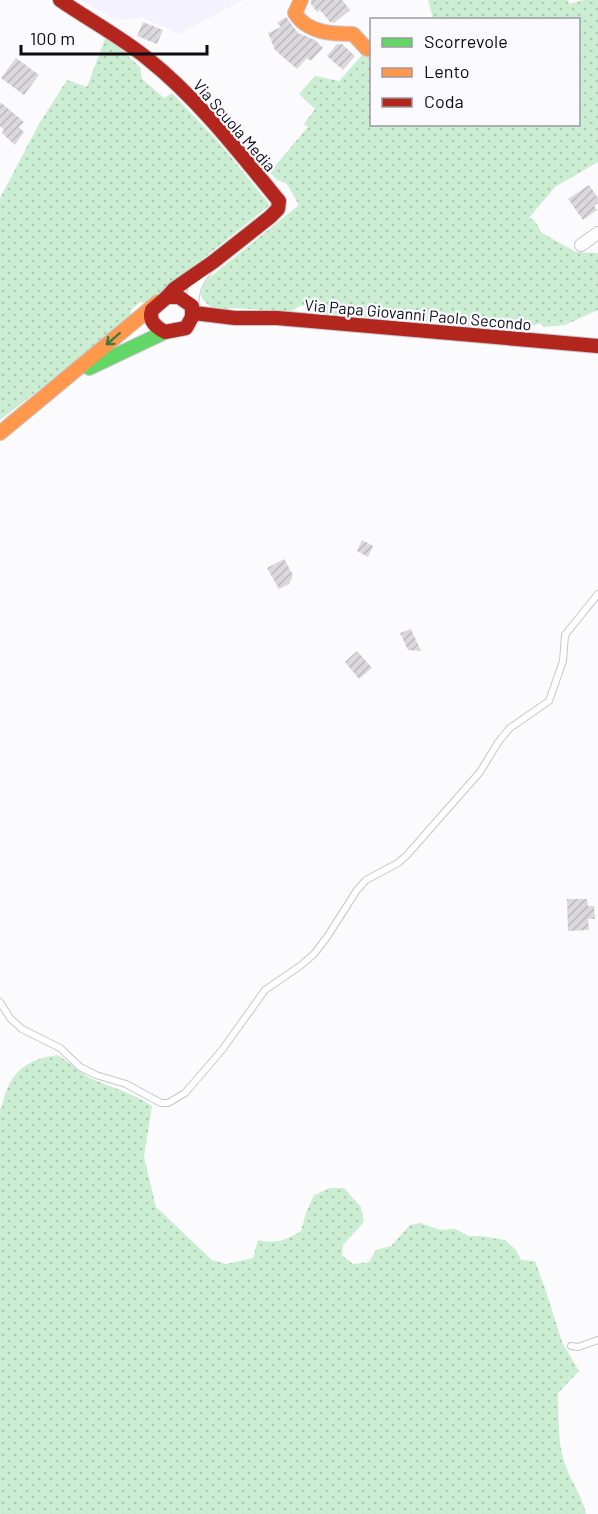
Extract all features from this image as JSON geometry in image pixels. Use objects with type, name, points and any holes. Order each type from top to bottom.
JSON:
[{"type":"main road","name":"Via Scuola Media","points":[[60,0],[110,31],[148,59],[180,87],[210,117],[279,201],[278,209],[270,217],[213,262]]},
{"type":"main road","points":[[301,0],[295,13],[302,22],[326,33],[353,34],[367,49]]},
{"type":"main road","points":[[165,332],[152,324],[150,317],[152,309],[174,289],[213,262]]},
{"type":"main road","points":[[0,433],[51,393],[133,322],[163,300],[179,297],[193,309],[236,318]]},
{"type":"main road","points":[[186,328],[192,320],[193,309]]},
{"type":"main road","points":[[51,393],[95,364],[165,332],[236,318]]},
{"type":"main road","name":"Via Papa Giovanni Paolo Secondo","points":[[236,318],[277,318],[598,346]]},
{"type":"street","points":[[598,233],[581,245],[598,248]]},
{"type":"street","points":[[193,309],[193,290],[198,279],[213,262]]},
{"type":"lane","points":[[0,1002],[10,1018],[22,1029],[60,1048],[80,1067],[96,1075],[126,1084],[161,1103],[168,1103],[185,1093],[222,1050],[265,990],[314,954],[366,880],[398,863],[407,855],[468,787],[510,728],[549,701],[563,661],[565,635],[598,594]]},
{"type":"lane","points":[[571,1346],[578,1347],[598,1340]]},
{"type":"shaded area","points":[[80,0],[243,0],[179,34],[143,18],[117,20]]},
{"type":"green space","points":[[428,0],[568,0],[569,4],[583,0],[598,0],[598,162],[555,187],[529,218],[534,220],[542,233],[576,252],[598,253],[598,310],[565,325],[544,327],[539,323],[518,325],[516,328],[456,325],[450,319],[440,317],[432,322],[326,314],[319,306],[300,306],[290,312],[235,308],[216,310],[203,300],[202,288],[209,278],[299,205],[287,184],[277,180],[270,172],[308,127],[304,124],[315,109],[299,94],[315,76],[339,81],[365,52],[370,59],[370,126],[580,126],[580,18],[433,18]]},
{"type":"green space","points":[[106,36],[140,67],[142,79],[164,98],[172,93],[221,145],[270,205],[148,303],[140,302],[131,310],[130,319],[0,420],[0,198],[39,124],[67,80],[87,87]]},
{"type":"green space","points":[[58,1055],[92,1079],[132,1095],[152,1106],[144,1157],[156,1207],[212,1260],[226,1264],[253,1258],[258,1240],[280,1241],[301,1231],[314,1195],[330,1188],[344,1188],[361,1207],[364,1222],[343,1245],[342,1255],[353,1264],[369,1262],[376,1250],[391,1246],[410,1225],[421,1223],[440,1230],[455,1229],[469,1236],[505,1240],[516,1250],[521,1260],[535,1261],[562,1342],[579,1371],[558,1393],[559,1431],[563,1458],[586,1514],[0,1514],[0,1108],[9,1086],[20,1070],[36,1060]]},
{"type":"building","points":[[311,0],[342,0],[350,10],[334,23],[330,22],[320,10],[317,12]]},
{"type":"building","points":[[286,17],[298,33],[315,40],[323,48],[311,61],[307,58],[297,69],[275,50],[268,33],[281,27],[277,23]]},
{"type":"building","points":[[143,22],[163,30],[157,44],[137,36]]},
{"type":"building","points":[[337,44],[342,44],[355,56],[343,70],[327,56]]},
{"type":"building","points":[[16,58],[39,75],[24,95],[1,78]]},
{"type":"building","points":[[0,102],[24,122],[19,127],[24,132],[15,145],[2,133],[4,130],[0,126]]},
{"type":"building","points":[[589,185],[598,198],[598,203],[594,206],[597,210],[583,220],[568,199]]},
{"type":"building","points":[[362,540],[373,546],[368,557],[357,551]]},
{"type":"building","points":[[284,559],[293,575],[289,584],[279,589],[267,568]]},
{"type":"building","points":[[411,629],[421,651],[408,650],[400,633]]},
{"type":"building","points":[[357,651],[372,668],[359,679],[345,662]]},
{"type":"building","points":[[567,899],[587,899],[588,906],[594,906],[595,919],[588,919],[589,930],[568,931]]},
{"type":"traffic: fast","points":[[89,368],[165,332]]},
{"type":"traffic: slow","points":[[301,0],[295,13],[306,25],[329,33],[353,34],[367,49]]},
{"type":"traffic: slow","points":[[0,433],[158,302]]},
{"type":"traffic: jam","points":[[60,0],[127,43],[184,91],[217,126],[279,201],[278,209],[270,217],[174,289],[167,297]]},
{"type":"traffic: jam","points":[[167,297],[179,297],[192,306],[192,317],[186,328],[165,332],[154,323],[151,317],[152,310],[167,297]]},
{"type":"traffic: jam","points":[[194,313],[598,346]]}]
